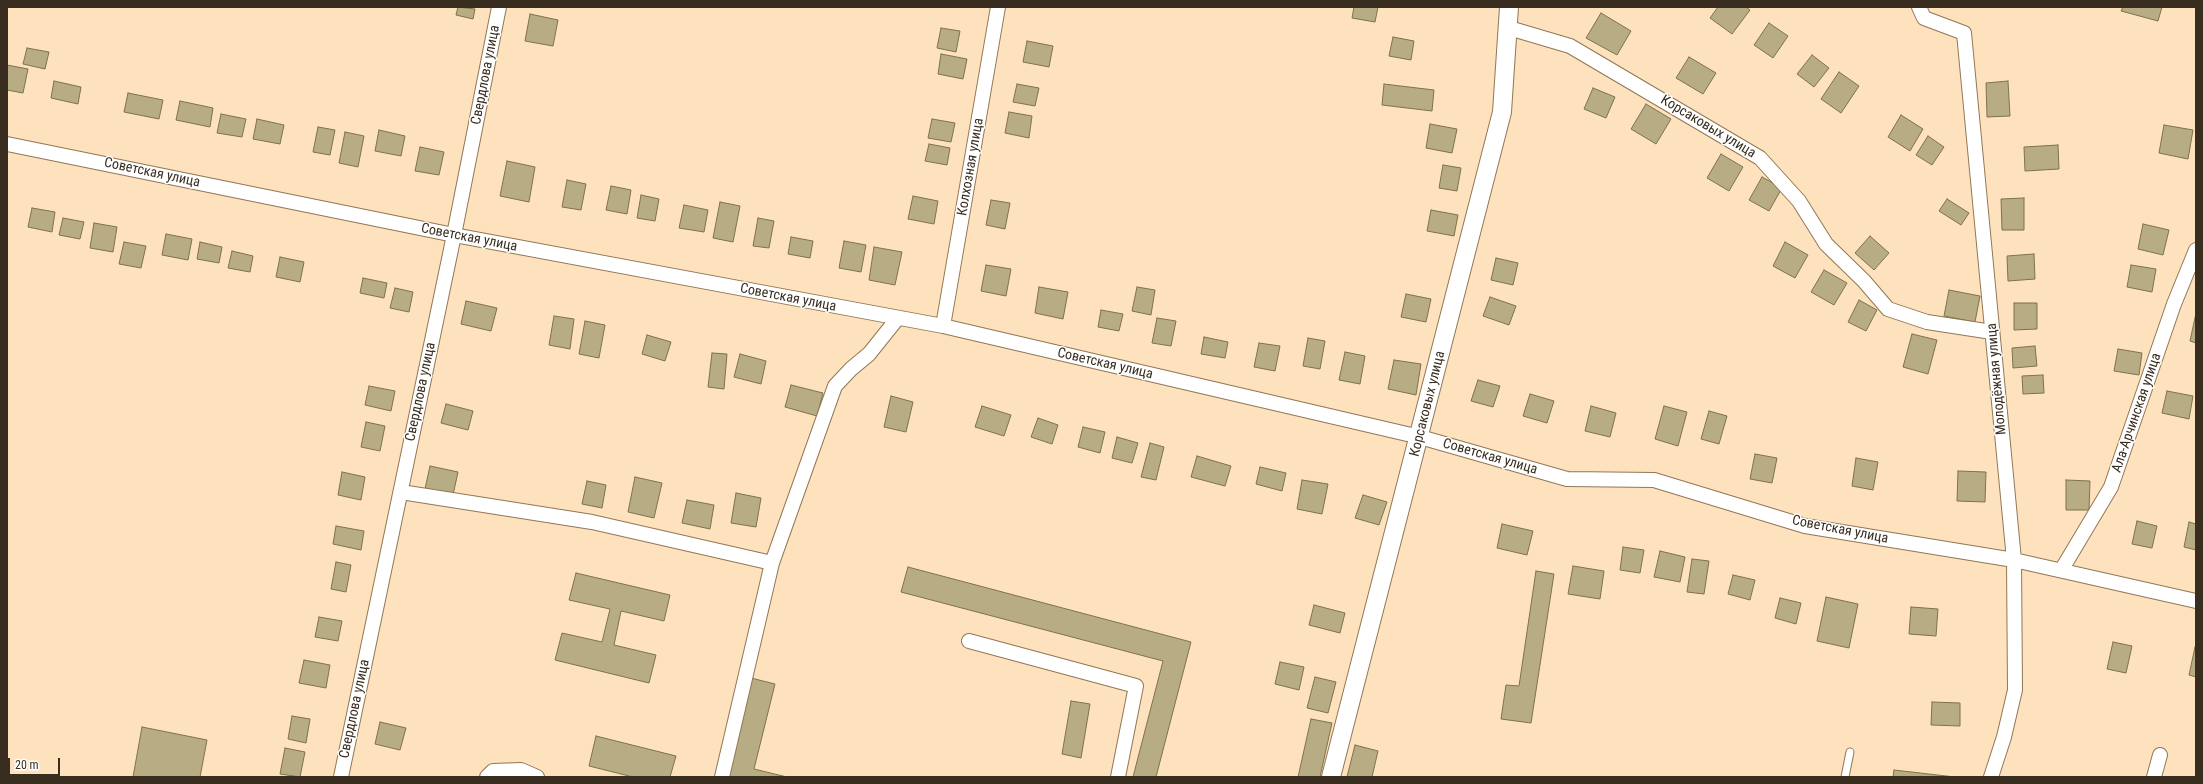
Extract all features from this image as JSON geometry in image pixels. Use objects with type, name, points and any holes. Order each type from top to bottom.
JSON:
[{"type":"street","name":"Свердлова улица","points":[[341,777],[454,235],[499,7]]},
{"type":"street","name":"Колхозная улица","points":[[943,326],[998,7]]},
{"type":"street","name":"Корсаковых улица","points":[[1331,777],[1420,437],[1502,112],[1509,28],[1509,7]]},
{"type":"street","name":"Молодёжная улица","points":[[1919,7],[1924,18],[1964,33],[2014,560],[2015,690],[1991,777]]},
{"type":"street","name":"Корсаковых улица","points":[[1509,28],[1570,46],[1760,158],[1799,201],[1826,244],[1864,281],[1888,309],[1927,322],[1992,332]]},
{"type":"street","name":"Советская улица","points":[[7,144],[454,235],[897,319],[943,326],[1420,437],[1567,479],[1654,480],[1805,526],[2062,569],[2196,601]]},
{"type":"street","name":"Ала-Арчинская улица","points":[[2062,569],[2111,487],[2174,304],[2196,250]]},
{"type":"street","points":[[722,777],[772,563],[834,386],[869,354],[897,319]]},
{"type":"street","points":[[401,492],[592,522],[772,563]]},
{"type":"street","points":[[969,641],[1136,686],[1118,777]]},
{"type":"street","points":[[2154,777],[2160,755]]},
{"type":"street","points":[[488,777],[493,771],[521,770],[537,777]]},
{"type":"lane","points":[[1845,777],[1850,752]]},
{"type":"building","points":[[458,7],[475,9],[473,19],[456,15]]},
{"type":"building","points":[[1354,7],[1378,7],[1375,22],[1352,18]]},
{"type":"building","points":[[1718,7],[1746,7],[1750,10],[1732,34],[1710,18]]},
{"type":"building","points":[[2123,7],[2162,7],[2158,21],[2121,11]]},
{"type":"building","points":[[1601,13],[1631,31],[1617,55],[1586,38]]},
{"type":"building","points":[[530,14],[558,20],[553,46],[525,41]]},
{"type":"building","points":[[1769,23],[1788,36],[1773,58],[1754,45]]},
{"type":"building","points":[[941,28],[960,31],[956,52],[937,48]]},
{"type":"building","points":[[1393,37],[1414,41],[1411,60],[1389,56]]},
{"type":"building","points":[[1027,41],[1053,46],[1049,67],[1023,62]]},
{"type":"building","points":[[27,48],[49,52],[45,69],[23,64]]},
{"type":"building","points":[[941,54],[967,59],[963,79],[938,74]]},
{"type":"building","points":[[1812,55],[1829,68],[1814,87],[1797,74]]},
{"type":"building","points":[[1689,57],[1716,73],[1703,94],[1676,78]]},
{"type":"building","points":[[7,65],[28,69],[23,93],[7,90]]},
{"type":"building","points":[[1839,72],[1859,86],[1841,113],[1821,99]]},
{"type":"building","points":[[54,81],[81,87],[78,104],[51,98]]},
{"type":"building","points":[[2008,81],[2010,116],[1987,117],[1986,83]]},
{"type":"building","points":[[1017,84],[1039,88],[1035,106],[1013,102]]},
{"type":"building","points":[[1384,84],[1434,90],[1432,111],[1382,105]]},
{"type":"building","points":[[1593,88],[1615,97],[1606,118],[1584,109]]},
{"type":"building","points":[[128,93],[163,100],[159,119],[124,112]]},
{"type":"building","points":[[180,101],[213,108],[210,127],[176,120]]},
{"type":"building","points":[[1646,104],[1671,119],[1656,144],[1631,129]]},
{"type":"building","points":[[1009,112],[1032,116],[1029,138],[1005,133]]},
{"type":"building","points":[[221,114],[246,119],[242,137],[217,133]]},
{"type":"building","points":[[1901,115],[1923,129],[1910,151],[1888,137]]},
{"type":"building","points":[[257,119],[284,125],[280,144],[253,139]]},
{"type":"building","points":[[932,119],[955,123],[951,142],[928,138]]},
{"type":"building","points":[[1430,124],[1457,129],[1452,153],[1426,148]]},
{"type":"building","points":[[2164,125],[2193,130],[2188,159],[2159,153]]},
{"type":"building","points":[[318,127],[335,130],[330,155],[313,152]]},
{"type":"building","points":[[379,130],[405,136],[401,156],[375,151]]},
{"type":"building","points":[[345,132],[364,136],[358,167],[339,163]]},
{"type":"building","points":[[1928,136],[1944,147],[1932,165],[1916,155]]},
{"type":"building","points":[[929,144],[950,148],[947,165],[925,161]]},
{"type":"building","points":[[2058,145],[2059,169],[2025,171],[2024,147]]},
{"type":"building","points":[[420,147],[444,152],[439,175],[415,171]]},
{"type":"building","points":[[1721,154],[1743,167],[1729,191],[1707,178]]},
{"type":"building","points":[[507,161],[535,167],[529,202],[500,196]]},
{"type":"building","points":[[1443,165],[1461,168],[1457,191],[1439,188]]},
{"type":"building","points":[[1762,177],[1782,188],[1769,211],[1749,200]]},
{"type":"building","points":[[567,180],[586,184],[581,210],[562,207]]},
{"type":"building","points":[[611,186],[631,190],[627,214],[606,210]]},
{"type":"building","points":[[641,195],[659,199],[655,221],[637,218]]},
{"type":"building","points":[[913,196],[938,201],[934,224],[908,219]]},
{"type":"building","points":[[2024,198],[2024,230],[2002,230],[2001,199]]},
{"type":"building","points":[[1947,199],[1969,213],[1961,225],[1939,211]]},
{"type":"building","points":[[991,200],[1010,203],[1005,229],[986,225]]},
{"type":"building","points":[[720,202],[740,206],[733,242],[713,238]]},
{"type":"building","points":[[684,205],[708,210],[704,232],[679,228]]},
{"type":"building","points":[[32,208],[55,212],[52,232],[28,227]]},
{"type":"building","points":[[1431,210],[1458,215],[1454,236],[1427,231]]},
{"type":"building","points":[[63,218],[84,222],[80,239],[59,235]]},
{"type":"building","points":[[758,218],[774,221],[769,248],[753,246]]},
{"type":"building","points":[[94,223],[117,227],[113,252],[90,248]]},
{"type":"building","points":[[2143,224],[2169,230],[2163,255],[2138,249]]},
{"type":"building","points":[[166,234],[192,239],[188,260],[162,255]]},
{"type":"building","points":[[1870,236],[1889,253],[1874,270],[1855,253]]},
{"type":"building","points":[[791,237],[813,241],[810,258],[788,254]]},
{"type":"building","points":[[844,241],[866,245],[861,272],[839,268]]},
{"type":"building","points":[[124,242],[146,246],[141,268],[119,264]]},
{"type":"building","points":[[200,242],[222,247],[219,263],[197,259]]},
{"type":"building","points":[[1785,242],[1808,255],[1795,278],[1773,266]]},
{"type":"building","points":[[874,247],[902,252],[895,285],[869,280]]},
{"type":"building","points":[[232,251],[253,256],[250,272],[228,268]]},
{"type":"building","points":[[2034,254],[2035,279],[2008,281],[2007,256]]},
{"type":"building","points":[[280,257],[304,262],[300,282],[276,277]]},
{"type":"building","points":[[1496,258],[1518,263],[1513,285],[1491,280]]},
{"type":"building","points":[[986,265],[1011,269],[1006,296],[981,291]]},
{"type":"building","points":[[2131,265],[2156,269],[2152,292],[2127,287]]},
{"type":"building","points":[[1824,270],[1847,283],[1834,305],[1811,292]]},
{"type":"building","points":[[363,278],[387,283],[384,298],[360,293]]},
{"type":"building","points":[[1039,287],[1068,292],[1063,319],[1035,313]]},
{"type":"building","points":[[1137,287],[1155,290],[1151,315],[1132,311]]},
{"type":"building","points":[[395,288],[413,292],[409,312],[390,308]]},
{"type":"building","points":[[1949,290],[1980,296],[1975,322],[1944,316]]},
{"type":"building","points":[[1406,294],[1431,299],[1426,322],[1401,317]]},
{"type":"building","points":[[1490,297],[1516,306],[1509,325],[1483,316]]},
{"type":"building","points":[[1859,300],[1877,310],[1866,331],[1848,322]]},
{"type":"building","points":[[466,301],[497,308],[491,331],[461,324]]},
{"type":"building","points":[[2014,303],[2037,303],[2037,329],[2014,330]]},
{"type":"building","points":[[1101,310],[1123,314],[1119,331],[1098,327]]},
{"type":"building","points":[[2196,313],[2196,343],[2190,341]]},
{"type":"building","points":[[554,316],[574,319],[570,349],[549,345]]},
{"type":"building","points":[[1157,318],[1176,321],[1171,346],[1152,343]]},
{"type":"building","points":[[585,321],[605,325],[599,358],[579,354]]},
{"type":"building","points":[[1912,334],[1937,340],[1928,374],[1903,367]]},
{"type":"building","points":[[647,335],[671,342],[665,361],[642,354]]},
{"type":"building","points":[[1204,337],[1228,342],[1225,358],[1201,354]]},
{"type":"building","points":[[1308,338],[1325,341],[1320,369],[1303,366]]},
{"type":"building","points":[[1259,343],[1280,346],[1275,371],[1254,367]]},
{"type":"building","points":[[2035,346],[2037,366],[2013,368],[2012,348]]},
{"type":"building","points":[[2118,349],[2142,353],[2139,375],[2114,371]]},
{"type":"building","points":[[1345,352],[1365,356],[1360,384],[1339,380]]},
{"type":"building","points":[[712,353],[727,354],[724,389],[708,387]]},
{"type":"building","points":[[740,354],[766,361],[761,384],[734,377]]},
{"type":"building","points":[[1394,360],[1421,364],[1416,395],[1388,389]]},
{"type":"building","points":[[2043,375],[2044,393],[2023,394],[2022,376]]},
{"type":"building","points":[[1478,380],[1500,386],[1493,407],[1471,401]]},
{"type":"building","points":[[791,385],[823,393],[817,416],[785,407]]},
{"type":"building","points":[[369,386],[395,391],[391,411],[365,405]]},
{"type":"building","points":[[2167,391],[2193,396],[2189,419],[2162,413]]},
{"type":"building","points":[[1530,394],[1554,401],[1547,423],[1523,416]]},
{"type":"building","points":[[891,396],[913,402],[906,432],[884,427]]},
{"type":"building","points":[[446,404],[473,411],[468,430],[441,423]]},
{"type":"building","points":[[982,406],[1011,415],[1004,436],[975,427]]},
{"type":"building","points":[[1591,406],[1616,413],[1610,437],[1585,431]]},
{"type":"building","points":[[1664,406],[1687,412],[1678,446],[1655,439]]},
{"type":"building","points":[[1709,411],[1727,416],[1719,444],[1701,439]]},
{"type":"building","points":[[1038,418],[1058,425],[1052,444],[1031,437]]},
{"type":"building","points":[[366,422],[385,426],[380,451],[361,447]]},
{"type":"building","points":[[1083,427],[1105,432],[1100,453],[1078,447]]},
{"type":"building","points":[[1117,437],[1138,443],[1132,463],[1112,458]]},
{"type":"building","points":[[1150,443],[1164,447],[1156,480],[1141,477]]},
{"type":"building","points":[[1755,454],[1777,458],[1772,483],[1750,479]]},
{"type":"building","points":[[1197,456],[1231,466],[1225,486],[1191,477]]},
{"type":"building","points":[[1856,458],[1878,462],[1873,490],[1852,486]]},
{"type":"building","points":[[430,466],[458,472],[453,495],[425,489]]},
{"type":"building","points":[[1260,467],[1286,473],[1282,491],[1256,484]]},
{"type":"building","points":[[1958,471],[1986,472],[1985,502],[1957,501]]},
{"type":"building","points":[[342,472],[365,477],[361,500],[338,495]]},
{"type":"building","points":[[635,477],[662,483],[654,518],[628,512]]},
{"type":"building","points":[[1302,480],[1328,484],[1322,514],[1297,509]]},
{"type":"building","points":[[2066,480],[2090,481],[2089,510],[2066,510]]},
{"type":"building","points":[[587,481],[606,485],[602,508],[582,504]]},
{"type":"building","points":[[736,493],[761,498],[756,527],[731,523]]},
{"type":"building","points":[[1363,495],[1387,502],[1379,525],[1355,518]]},
{"type":"building","points":[[687,500],[714,505],[710,529],[682,523]]},
{"type":"building","points":[[2137,521],[2157,526],[2152,548],[2132,544]]},
{"type":"building","points":[[2189,522],[2196,524],[2196,550],[2184,547]]},
{"type":"building","points":[[1502,524],[1533,531],[1527,555],[1497,548]]},
{"type":"building","points":[[336,526],[364,531],[361,550],[333,544]]},
{"type":"building","points":[[1623,547],[1644,550],[1640,573],[1620,570]]},
{"type":"building","points":[[1660,551],[1685,557],[1680,582],[1654,577]]},
{"type":"building","points":[[1692,559],[1709,561],[1704,594],[1687,592]]},
{"type":"building","points":[[336,562],[351,565],[346,592],[331,589]]},
{"type":"building","points":[[1573,566],[1604,571],[1600,599],[1568,594]]},
{"type":"building","points":[[908,567],[1191,642],[1156,777],[1133,777],[1163,661],[901,592]]},
{"type":"building","points":[[1536,571],[1554,574],[1531,723],[1501,719],[1506,685],[1519,686]]},
{"type":"building","points":[[576,573],[670,595],[664,621],[621,611],[614,645],[656,655],[649,683],[555,660],[562,633],[602,642],[610,609],[569,600]]},
{"type":"building","points":[[1733,575],[1755,580],[1750,600],[1728,594]]},
{"type":"building","points":[[1826,597],[1858,604],[1849,648],[1817,641]]},
{"type":"building","points":[[1780,598],[1801,603],[1796,624],[1775,618]]},
{"type":"building","points":[[1314,605],[1345,613],[1340,633],[1309,625]]},
{"type":"building","points":[[1911,607],[1938,609],[1936,636],[1909,634]]},
{"type":"building","points":[[319,617],[342,621],[338,641],[315,637]]},
{"type":"building","points":[[2113,642],[2132,646],[2126,673],[2107,669]]},
{"type":"building","points":[[2196,647],[2196,677],[2189,675]]},
{"type":"building","points":[[304,660],[330,665],[326,688],[299,683]]},
{"type":"building","points":[[1280,662],[1304,667],[1299,690],[1275,684]]},
{"type":"building","points":[[1315,677],[1336,682],[1328,713],[1307,708]]},
{"type":"building","points":[[751,678],[775,684],[754,769],[787,777],[727,777]]},
{"type":"building","points":[[1071,701],[1090,704],[1081,758],[1062,754]]},
{"type":"building","points":[[1932,702],[1960,703],[1960,726],[1931,725]]},
{"type":"building","points":[[292,716],[310,719],[306,743],[288,739]]},
{"type":"building","points":[[1311,719],[1332,723],[1320,777],[1298,777]]},
{"type":"building","points":[[380,722],[406,728],[400,750],[375,744]]},
{"type":"building","points":[[142,727],[207,740],[200,777],[133,777]]},
{"type":"building","points":[[596,736],[676,756],[670,777],[633,777],[589,766]]},
{"type":"building","points":[[1355,745],[1378,751],[1372,777],[1347,777]]},
{"type":"building","points":[[285,748],[305,752],[300,777],[280,774]]},
{"type":"building","points":[[1894,770],[1955,777],[1893,777]]}]
